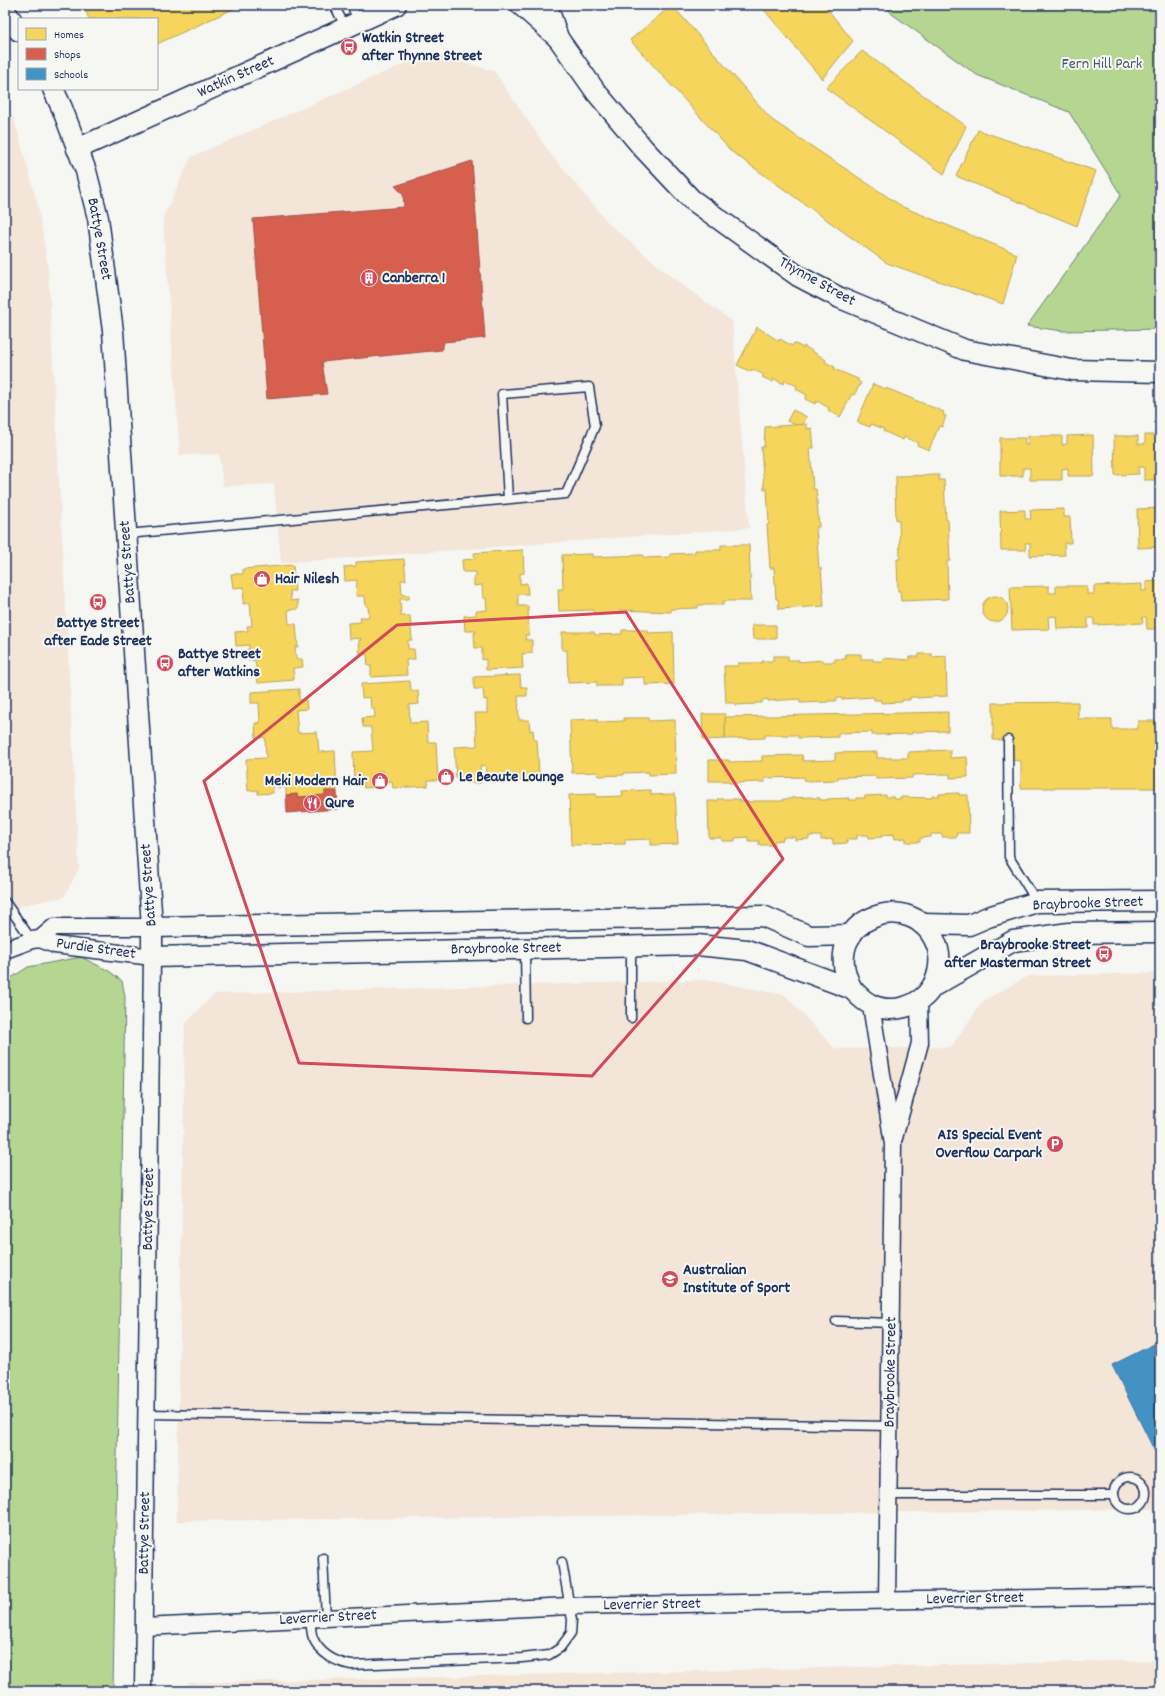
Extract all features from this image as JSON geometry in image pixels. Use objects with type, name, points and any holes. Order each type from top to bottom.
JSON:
[{"type":"street","name":"Watkin Street","points":[[77,149],[352,18],[396,5]]},
{"type":"street","name":"Thynne Street","points":[[521,5],[558,38],[596,92],[643,148],[691,198],[798,276],[840,298],[965,350],[1072,370],[1160,372]]},
{"type":"street","name":"Thynne Street","points":[[547,5],[558,38]]},
{"type":"street","points":[[5,11],[18,30]]},
{"type":"street","name":"Battye Street","points":[[53,90],[62,108],[86,171],[98,218],[113,330],[152,927],[143,1691]]},
{"type":"street","name":"Braybrooke Street","points":[[922,924],[969,924],[1037,902],[1160,901]]},
{"type":"street","points":[[884,914],[901,914],[913,918],[922,924],[936,943],[939,954],[937,977],[926,994],[908,1007],[883,1009],[871,1005],[860,998],[852,989],[847,979],[844,968],[845,951],[851,935],[858,926],[867,919],[884,914]]},
{"type":"street","name":"Braybrooke Street","points":[[152,927],[763,916],[809,936],[851,935]]},
{"type":"street","points":[[697,945],[698,917]]},
{"type":"street","name":"Purdie Street","points":[[5,950],[36,940],[54,927],[152,927]]},
{"type":"street","name":"Braybrooke Street","points":[[893,1144],[920,1043],[926,994],[1013,941],[1069,933],[1160,932]]},
{"type":"street","name":"Purdie Street","points":[[36,940],[55,945],[152,957]]},
{"type":"street","name":"Braybrooke Street","points":[[152,957],[697,945],[747,950],[852,989]]},
{"type":"street","name":"Braybrooke Street","points":[[871,1005],[893,1144],[887,1601]]},
{"type":"street","name":"Leverrier Street","points":[[144,1627],[569,1606],[1160,1596]]},
{"type":"lane","points":[[334,5],[352,18]]},
{"type":"lane","points":[[126,534],[508,500],[566,494],[595,426],[589,387],[502,394],[508,500]]},
{"type":"lane","points":[[1008,740],[1009,857],[1037,902]]},
{"type":"lane","points":[[5,902],[36,940]]},
{"type":"lane","points":[[631,947],[631,1018]]},
{"type":"lane","points":[[526,949],[526,1018]]},
{"type":"lane","points":[[836,1320],[891,1323]]},
{"type":"lane","points":[[146,1414],[890,1426]]},
{"type":"lane","points":[[1124,1477],[1136,1477],[1144,1485],[1146,1490],[1146,1495],[1142,1504],[1132,1509],[1122,1508],[1113,1495],[1115,1484],[1124,1477]]},
{"type":"lane","points":[[888,1495],[1113,1495]]},
{"type":"lane","points":[[324,1558],[318,1619],[313,1638],[318,1646],[331,1658],[338,1662],[351,1665],[522,1658],[549,1655],[560,1648],[571,1633],[572,1620],[562,1562]]},
{"type":"highlighted area","points":[[626,612],[783,859],[592,1076],[299,1063],[204,781],[397,625]]},
{"type":"shaded area","points":[[429,53],[494,71],[549,152],[610,225],[673,278],[732,321],[749,528],[281,563],[274,484],[223,486],[219,454],[180,455],[163,218],[191,157]]},
{"type":"shaded area","points":[[5,103],[15,122],[38,206],[48,268],[79,868],[64,897],[23,905],[5,912]]},
{"type":"shaded area","name":"Australian Institute of Sport","points":[[1160,973],[1160,1509],[177,1521],[185,1024],[214,994],[706,980],[785,995],[835,1049],[951,1047],[983,1001],[1028,976]]},
{"type":"shaded area","points":[[1160,1660],[1160,1691],[179,1691],[190,1683]]},
{"type":"green space","name":"Fern Hill Park","points":[[885,5],[1160,5],[1160,329],[1063,331],[1027,326],[1121,195],[1069,112],[977,75],[892,14]]},
{"type":"green space","points":[[81,957],[109,971],[122,981],[125,997],[113,1691],[5,1691],[5,982],[28,967]]},
{"type":"water","points":[[5,588],[9,612],[5,637]]},
{"type":"building: Homes","points":[[83,5],[242,5],[158,44],[158,18],[89,18]]},
{"type":"building: Homes","points":[[672,5],[772,120],[903,207],[1017,254],[1003,304],[887,263],[732,152],[630,40]]},
{"type":"building: Homes","points":[[760,5],[824,5],[853,41],[822,79]]},
{"type":"building: Homes","points":[[862,51],[966,126],[944,174],[826,88]]},
{"type":"building: Homes","points":[[978,130],[1096,171],[1077,226],[956,176]]},
{"type":"building: Homes","points":[[757,327],[779,341],[780,339],[792,346],[794,343],[803,348],[804,346],[826,360],[825,362],[835,367],[834,369],[858,379],[861,383],[854,395],[852,394],[840,417],[817,401],[815,404],[805,399],[807,395],[796,389],[797,386],[785,380],[784,384],[774,379],[773,382],[762,377],[764,375],[752,369],[751,372],[737,365]]},
{"type":"building: Homes","points":[[873,384],[944,412],[943,415],[946,416],[942,427],[939,426],[929,450],[904,437],[903,440],[883,431],[884,429],[871,424],[870,427],[857,422]]},
{"type":"building: Homes","points":[[793,410],[807,417],[801,427],[787,421]]},
{"type":"building: Homes","points":[[807,424],[807,429],[812,428],[814,448],[810,448],[813,489],[816,489],[819,527],[816,527],[824,606],[779,609],[778,599],[776,599],[774,568],[770,568],[767,525],[769,524],[767,489],[764,489],[761,447],[764,447],[765,427]]},
{"type":"building: Homes","points":[[1093,435],[1094,476],[1068,476],[1068,468],[1062,469],[1062,480],[1030,480],[1030,468],[1023,468],[1023,476],[1000,476],[1000,438],[1025,438],[1025,445],[1028,445],[1028,436],[1062,436],[1062,445],[1067,444],[1067,436]]},
{"type":"building: Homes","points":[[1145,435],[1160,435],[1160,480],[1144,480],[1144,467],[1138,467],[1139,474],[1115,475],[1114,436],[1138,436],[1138,444],[1145,444]]},
{"type":"building: Homes","points":[[939,475],[939,480],[944,480],[946,520],[948,520],[950,561],[947,561],[948,599],[901,601],[900,591],[898,591],[897,559],[900,559],[899,520],[896,520],[896,476]]},
{"type":"building: Homes","points":[[1160,508],[1160,547],[1138,548],[1137,509]]},
{"type":"building: Homes","points":[[1064,509],[1064,517],[1070,517],[1071,543],[1064,543],[1065,555],[1030,556],[1030,543],[1025,543],[1026,550],[1001,550],[1000,511],[1025,510],[1025,519],[1031,519],[1030,510]]},
{"type":"building: Homes","points":[[721,545],[749,545],[751,601],[723,601],[723,605],[698,605],[698,608],[671,609],[671,612],[620,610],[620,613],[594,614],[593,610],[559,611],[558,589],[563,589],[562,555],[592,554],[592,557],[643,555],[644,558],[670,557],[670,554],[695,553],[695,550],[721,550]]},
{"type":"building: Homes","points":[[523,550],[524,573],[520,574],[520,584],[527,583],[528,594],[518,594],[518,606],[528,606],[529,635],[525,635],[526,640],[532,640],[532,653],[522,654],[523,668],[486,670],[486,659],[482,660],[482,648],[475,648],[474,633],[476,633],[476,631],[465,631],[464,616],[476,615],[476,611],[487,610],[486,598],[483,598],[482,585],[474,586],[474,577],[476,576],[476,572],[463,572],[462,560],[475,559],[474,553]]},
{"type":"building: Homes","points":[[404,559],[406,580],[401,580],[402,595],[409,595],[409,599],[400,599],[401,616],[410,616],[412,640],[408,640],[408,649],[414,649],[415,659],[406,660],[407,675],[371,677],[371,666],[368,666],[367,654],[360,655],[359,640],[361,640],[361,638],[349,639],[348,623],[361,622],[360,617],[369,617],[368,606],[366,606],[365,596],[356,596],[357,580],[345,581],[344,567],[356,566],[356,562]]},
{"type":"building: Homes","points":[[293,565],[295,591],[290,591],[291,601],[298,600],[298,609],[288,610],[289,624],[296,624],[298,647],[295,647],[296,659],[302,659],[303,667],[293,668],[294,680],[258,683],[255,660],[248,661],[247,649],[249,649],[249,645],[236,646],[235,632],[248,631],[247,626],[252,626],[250,603],[243,604],[244,587],[233,588],[231,574],[243,574],[243,569]]},
{"type":"building: Homes","points":[[1160,581],[1160,629],[1147,629],[1146,617],[1142,617],[1143,623],[1094,625],[1094,618],[1088,618],[1088,628],[1057,629],[1056,616],[1048,617],[1049,629],[1012,630],[1010,587],[1049,586],[1049,593],[1056,593],[1056,586],[1087,586],[1087,594],[1094,594],[1094,586],[1142,584],[1142,591],[1146,591],[1146,582]]},
{"type":"building: Homes","points":[[995,596],[1004,600],[1008,609],[1004,618],[995,622],[986,618],[982,609],[986,600]]},
{"type":"building: Homes","points":[[752,625],[776,625],[776,639],[753,639]]},
{"type":"building: Homes","points":[[622,630],[648,630],[648,633],[673,632],[674,684],[645,685],[645,677],[622,678],[622,686],[597,686],[597,682],[568,683],[567,650],[562,650],[562,632],[594,632],[595,635],[622,634]]},
{"type":"building: Homes","points":[[845,654],[861,654],[861,659],[873,659],[873,661],[883,661],[883,658],[909,660],[909,657],[919,657],[919,654],[932,654],[932,657],[946,656],[947,696],[910,697],[910,700],[902,700],[902,702],[881,703],[881,700],[874,700],[874,697],[836,698],[836,701],[828,702],[800,703],[800,699],[768,701],[768,699],[762,700],[762,703],[755,704],[735,705],[735,703],[726,703],[724,666],[738,666],[738,663],[762,663],[762,661],[773,661],[773,656],[788,656],[788,660],[799,660],[799,662],[822,660],[822,662],[835,662],[835,659],[846,659]]},
{"type":"building: Homes","points":[[520,675],[521,687],[527,687],[527,696],[518,696],[519,720],[529,720],[530,731],[533,730],[534,740],[537,740],[539,773],[529,774],[529,780],[496,782],[496,775],[486,776],[485,765],[480,766],[481,783],[466,783],[466,777],[456,778],[454,747],[477,746],[475,713],[487,713],[487,699],[484,700],[483,689],[474,689],[474,677]]},
{"type":"building: Homes","points":[[410,681],[411,691],[418,691],[419,704],[409,705],[410,723],[427,722],[428,742],[436,742],[438,780],[428,780],[428,786],[393,788],[392,781],[384,782],[383,771],[378,771],[379,787],[364,788],[363,783],[354,783],[353,752],[373,751],[371,727],[363,727],[362,718],[375,717],[374,708],[371,708],[370,697],[362,698],[361,684]]},
{"type":"building: Homes","points":[[299,689],[299,700],[306,700],[307,709],[296,710],[298,733],[317,732],[319,752],[335,751],[337,791],[325,791],[325,795],[298,797],[297,794],[286,795],[286,787],[278,788],[277,778],[272,779],[273,793],[258,794],[258,790],[248,791],[246,759],[266,758],[265,737],[256,738],[255,723],[260,723],[259,703],[251,703],[251,692]]},
{"type":"building: Homes","points":[[1078,702],[1078,719],[1112,719],[1112,729],[1138,729],[1138,721],[1160,721],[1160,788],[1021,788],[1021,761],[1008,760],[1008,740],[993,740],[993,703]]},
{"type":"building: Homes","points":[[948,712],[948,731],[872,735],[872,732],[838,733],[838,737],[798,738],[798,735],[765,735],[765,738],[725,739],[725,717]]},
{"type":"building: Homes","points":[[702,714],[725,714],[725,739],[703,740]]},
{"type":"building: Homes","points":[[624,718],[648,718],[649,721],[675,720],[676,774],[649,775],[649,772],[598,776],[597,772],[572,773],[570,720],[597,719],[597,722],[624,721]]},
{"type":"building: Homes","points":[[950,750],[950,758],[967,757],[968,777],[950,778],[950,774],[912,775],[912,778],[876,779],[876,776],[838,777],[838,780],[804,781],[804,777],[765,778],[765,782],[729,783],[729,781],[709,781],[709,760],[729,760],[729,762],[762,761],[762,756],[802,755],[803,761],[835,760],[835,753],[877,752],[877,758],[908,758],[908,752]]},
{"type":"building: Homes","points":[[651,790],[651,795],[675,794],[678,844],[651,845],[651,839],[625,840],[625,844],[571,845],[569,795],[596,794],[596,797],[623,796],[622,791]]},
{"type":"building: Homes","points":[[959,793],[959,795],[968,795],[969,833],[956,833],[957,837],[942,837],[942,834],[931,834],[931,837],[920,838],[920,842],[906,842],[906,838],[894,839],[894,834],[869,838],[868,835],[857,835],[857,839],[847,839],[847,843],[833,844],[833,839],[821,840],[821,836],[809,836],[809,839],[795,840],[795,837],[783,837],[783,840],[774,841],[774,845],[759,845],[759,841],[748,841],[748,837],[735,838],[735,841],[722,841],[722,838],[709,838],[708,801],[717,801],[717,799],[739,799],[739,801],[753,802],[783,801],[783,799],[812,797],[820,798],[820,800],[849,798],[848,800],[856,800],[856,798],[865,798],[865,796],[886,795],[886,797],[901,799],[901,797],[932,798],[932,796],[939,796],[939,794]]},
{"type":"building: Shops","name":"Canberra 1","points":[[472,161],[485,338],[444,342],[442,350],[322,362],[327,394],[267,399],[253,219],[404,207],[403,194],[395,186]]},
{"type":"building: Shops","name":"Qure","points":[[325,791],[337,791],[338,809],[287,813],[286,795],[297,794],[298,797],[325,795]]},
{"type":"building: Schools","points":[[1160,1341],[1160,1462],[1112,1365]]},
{"type":"place","name":"Watkin Street after Thynne Street","points":[[349,47]]},
{"type":"place","name":"Canberra 1","points":[[369,278]]},
{"type":"place","name":"Hair Nilesh","points":[[262,579]]},
{"type":"place","name":"Battye Street after Eade Street","points":[[98,602]]},
{"type":"place","name":"Battye Street after Watkins","points":[[165,663]]},
{"type":"place","name":"Le Beaute Lounge","points":[[446,777]]},
{"type":"place","name":"Meki Modern Hair","points":[[380,781]]},
{"type":"place","name":"Qure","points":[[312,803]]},
{"type":"place","name":"Braybrooke Street after Masterman Street","points":[[1104,954]]},
{"type":"place","name":"AIS Special Event Overflow Carpark","points":[[1055,1144]]},
{"type":"place","name":"Australian Institute of Sport","points":[[670,1279]]}]
